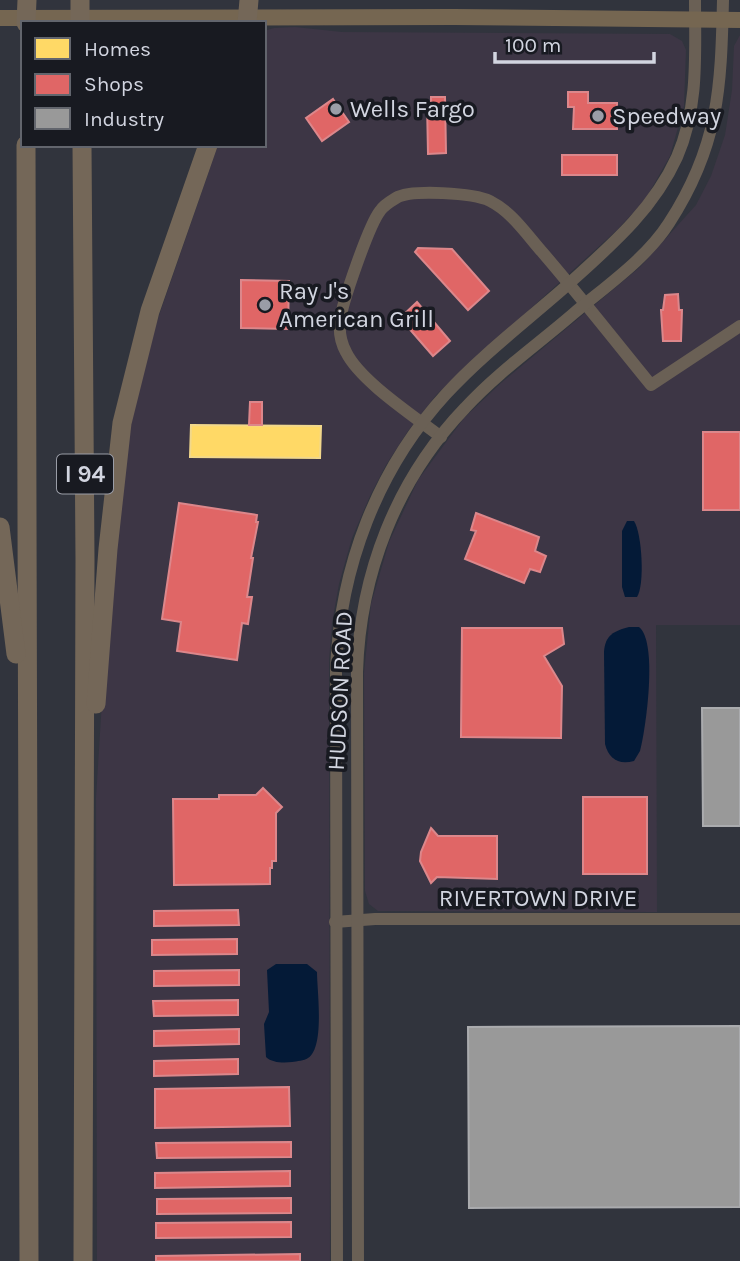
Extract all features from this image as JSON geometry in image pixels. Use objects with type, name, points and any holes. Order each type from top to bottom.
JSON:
[{"type":"highway","points":[[26,21],[27,0]]},
{"type":"highway","points":[[80,0],[80,21]]},
{"type":"highway","name":"I 94","points":[[26,147],[29,1261]]},
{"type":"highway","name":"I 94","points":[[82,147],[85,560],[83,1261]]},
{"type":"highway","points":[[83,803],[94,725],[108,549],[122,423],[150,311],[207,147]]},
{"type":"highway","points":[[0,527],[26,742]]},
{"type":"main road","points":[[0,18],[118,18],[248,13],[740,20]]},
{"type":"street","name":"HUDSON ROAD","points":[[337,1261],[336,680],[340,621],[351,565],[360,535],[386,480],[422,422],[473,368],[630,228],[657,193],[678,154],[688,128],[694,92],[695,0]]},
{"type":"street","name":"HUDSON ROAD","points":[[358,1261],[358,645],[372,569],[391,517],[421,463],[440,436],[486,387],[585,304],[646,250],[668,226],[702,160],[716,113],[723,0]]},
{"type":"street","points":[[440,436],[359,371],[341,341],[342,309],[380,210],[398,196],[460,194],[489,200],[510,216],[569,283],[651,385],[740,326]]},
{"type":"street","name":"RIVERTOWN DRIVE","points":[[335,922],[740,919]]},
{"type":"shaded area","points":[[295,27],[342,32],[670,34],[682,41],[686,50],[684,106],[670,156],[645,200],[617,230],[437,394],[386,465],[352,538],[339,584],[329,660],[330,1261],[97,1261],[96,798],[110,572],[138,376],[217,147],[266,147],[266,30]]},
{"type":"shaded area","points":[[740,35],[740,625],[656,625],[657,912],[378,911],[369,904],[365,891],[364,673],[371,604],[389,542],[418,480],[464,418],[501,383],[640,267],[696,205],[711,176],[725,135],[732,90],[734,46]]},
{"type":"water","points":[[627,521],[634,521],[641,547],[642,571],[637,597],[625,597],[622,587],[622,531]]},
{"type":"water","points":[[629,627],[639,627],[645,636],[649,686],[640,751],[634,761],[623,762],[615,760],[609,754],[605,744],[604,652],[606,641],[611,635]]},
{"type":"water","points":[[276,964],[307,964],[317,972],[317,1043],[305,1060],[282,1062],[266,1057],[264,1024],[269,1012],[267,970]]},
{"type":"building: Homes","points":[[191,425],[321,426],[320,458],[190,457]]},
{"type":"building: Shops","points":[[568,92],[588,92],[588,103],[617,103],[617,129],[573,129],[574,107],[568,107]]},
{"type":"building: Shops","points":[[431,97],[445,97],[446,153],[428,154],[427,103],[431,104]]},
{"type":"building: Shops","points":[[333,99],[349,122],[322,141],[306,118]]},
{"type":"building: Shops","points":[[562,155],[617,155],[617,175],[562,175]]},
{"type":"building: Shops","points":[[418,248],[452,249],[489,291],[468,310],[415,252]]},
{"type":"building: Shops","name":"Ray J's American Grill","points":[[241,280],[289,281],[288,329],[241,328]]},
{"type":"building: Shops","points":[[678,294],[679,310],[682,310],[681,341],[663,341],[661,310],[665,295]]},
{"type":"building: Shops","points":[[417,302],[450,341],[433,356],[400,318]]},
{"type":"building: Shops","points":[[250,402],[262,402],[262,425],[249,425]]},
{"type":"building: Shops","points":[[703,432],[740,432],[740,510],[703,510]]},
{"type":"building: Shops","points":[[179,503],[257,515],[247,597],[252,597],[248,624],[242,623],[237,660],[177,651],[181,622],[162,619]]},
{"type":"building: Shops","points":[[476,513],[539,537],[535,551],[546,556],[540,572],[530,569],[524,583],[465,559],[476,531],[471,530]]},
{"type":"building: Shops","points":[[462,628],[562,628],[564,644],[544,656],[562,686],[561,738],[461,737]]},
{"type":"building: Shops","points":[[263,788],[282,807],[276,813],[276,861],[272,861],[270,868],[270,884],[174,885],[173,799],[219,799],[219,795],[256,795]]},
{"type":"building: Shops","points":[[583,797],[647,797],[647,874],[583,874]]},
{"type":"building: Shops","points":[[431,828],[438,836],[497,836],[497,879],[437,877],[431,883],[420,861]]},
{"type":"building: Shops","points":[[238,910],[239,925],[154,926],[154,911]]},
{"type":"building: Shops","points":[[237,939],[237,954],[152,955],[152,940]]},
{"type":"building: Shops","points":[[239,970],[239,985],[154,986],[154,971]]},
{"type":"building: Shops","points":[[238,1000],[238,1015],[154,1016],[153,1001]]},
{"type":"building: Shops","points":[[239,1029],[239,1044],[154,1046],[154,1031]]},
{"type":"building: Shops","points":[[238,1059],[238,1074],[154,1076],[154,1061]]},
{"type":"building: Shops","points":[[289,1087],[290,1126],[155,1128],[155,1089]]},
{"type":"building: Shops","points":[[291,1142],[291,1157],[157,1158],[156,1143]]},
{"type":"building: Shops","points":[[290,1171],[290,1186],[155,1188],[155,1173]]},
{"type":"building: Shops","points":[[291,1198],[291,1213],[157,1214],[157,1199]]},
{"type":"building: Shops","points":[[291,1222],[291,1237],[156,1238],[156,1223]]},
{"type":"building: Shops","points":[[300,1254],[300,1261],[156,1261],[156,1256]]},
{"type":"building: Industry","points":[[702,708],[740,708],[740,826],[703,826]]},
{"type":"building: Industry","points":[[740,1026],[740,1207],[469,1208],[468,1027]]},
{"type":"place","name":"Wells Fargo","points":[[336,109]]},
{"type":"place","name":"Speedway","points":[[598,116]]},
{"type":"place","name":"Ray J's American Grill","points":[[265,305]]}]
